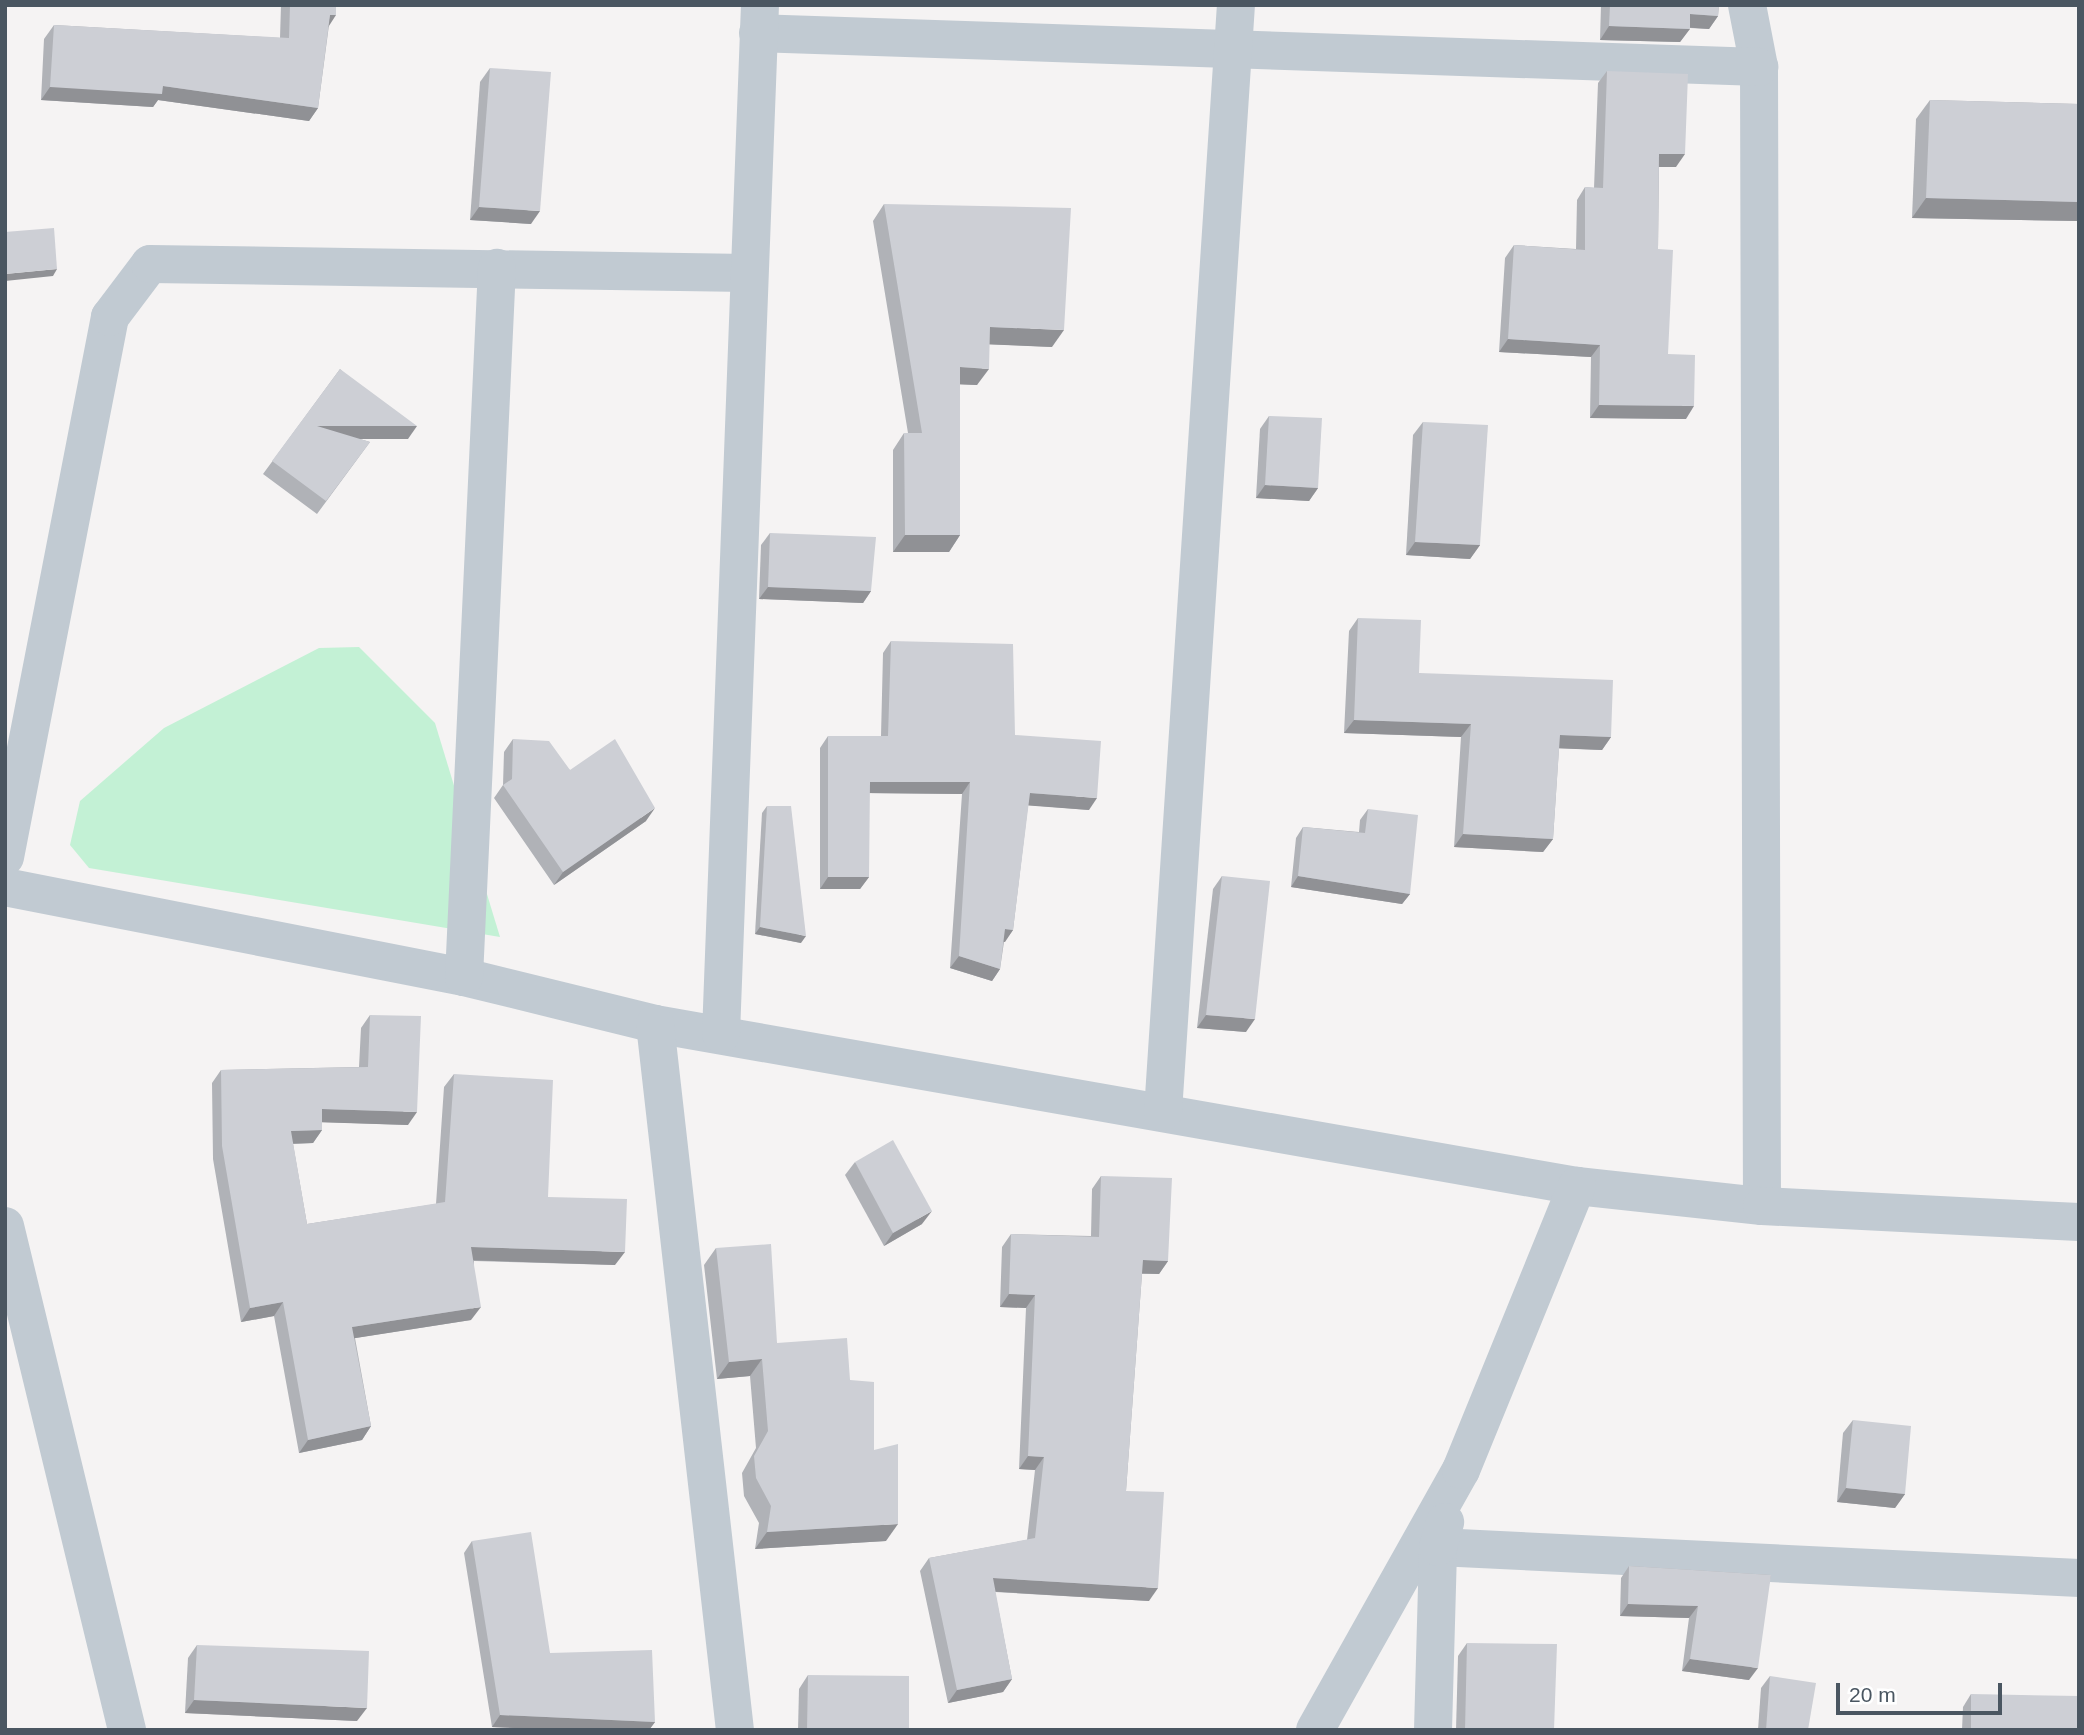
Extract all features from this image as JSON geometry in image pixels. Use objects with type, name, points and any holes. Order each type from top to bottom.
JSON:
[{"type":"street","points":[[1163,1112],[1236,5]]},
{"type":"street","points":[[1748,5],[1759,66],[1762,1206]]},
{"type":"street","points":[[722,1034],[759,19],[1233,49],[1759,66]]},
{"type":"street","points":[[5,857],[110,317],[150,264],[748,273]]},
{"type":"street","points":[[464,977],[497,268]]},
{"type":"street","points":[[5,887],[464,977],[655,1024],[1577,1186],[1762,1206],[2079,1222]]},
{"type":"street","points":[[655,1024],[735,1730]]},
{"type":"street","points":[[1433,1730],[1438,1547],[1461,1470],[1577,1186]]},
{"type":"street","points":[[5,1226],[127,1730]]},
{"type":"street","points":[[1315,1730],[1461,1470]]},
{"type":"street","points":[[1438,1547],[2079,1578]]},
{"type":"green space","points":[[359,647],[435,723],[500,937],[89,868],[70,845],[80,801],[164,728],[319,648]]},
{"type":"building","points":[[290,5],[336,5],[336,15],[330,15],[318,108],[163,86],[162,94],[50,87],[54,25],[289,38]]},
{"type":"building","points":[[1610,5],[1719,5],[1718,16],[1690,14],[1690,29],[1609,26]]},
{"type":"building","points":[[490,68],[551,72],[540,211],[479,207]]},
{"type":"building","points":[[1607,71],[1688,74],[1685,154],[1659,154],[1658,249],[1673,250],[1668,354],[1695,355],[1694,406],[1599,405],[1600,345],[1508,339],[1514,245],[1585,250],[1585,187],[1603,188]]},
{"type":"building","points":[[1930,100],[2079,104],[2079,202],[1926,198]]},
{"type":"building","points":[[884,204],[1071,208],[1064,330],[990,327],[989,369],[960,367],[960,535],[905,535],[904,433],[922,433]]},
{"type":"building","points":[[54,228],[57,269],[5,274],[5,232]]},
{"type":"building","points":[[340,369],[417,426],[317,426],[370,442],[326,501],[272,461]]},
{"type":"building","points":[[1269,416],[1322,418],[1318,488],[1265,485]]},
{"type":"building","points":[[1423,422],[1488,425],[1480,545],[1415,542]]},
{"type":"building","points":[[770,533],[876,537],[871,591],[768,587]]},
{"type":"building","points":[[1358,618],[1421,620],[1419,673],[1613,680],[1611,737],[1560,735],[1553,839],[1463,834],[1471,724],[1354,720]]},
{"type":"building","points":[[891,641],[1013,644],[1015,735],[1101,741],[1097,798],[1030,793],[1013,930],[1005,929],[1000,969],[959,956],[970,782],[870,782],[869,877],[828,877],[828,736],[888,736]]},
{"type":"building","points":[[513,739],[549,741],[570,770],[615,739],[655,808],[563,872],[503,785],[512,779]]},
{"type":"building","points":[[767,806],[791,806],[806,936],[760,927]]},
{"type":"building","points":[[1368,809],[1418,815],[1410,894],[1298,876],[1303,827],[1365,833]]},
{"type":"building","points":[[1222,876],[1270,881],[1255,1019],[1206,1015]]},
{"type":"building","points":[[370,1015],[421,1016],[417,1112],[322,1109],[322,1130],[291,1131],[307,1224],[445,1202],[454,1074],[553,1080],[548,1197],[627,1199],[625,1252],[471,1247],[481,1307],[352,1327],[371,1426],[308,1440],[283,1302],[250,1308],[222,1146],[221,1070],[368,1067]]},
{"type":"building","points":[[893,1140],[932,1211],[893,1233],[855,1162]]},
{"type":"building","points":[[1101,1176],[1172,1178],[1168,1261],[1143,1260],[1126,1491],[1164,1492],[1158,1588],[993,1578],[1012,1679],[957,1690],[929,1558],[1035,1538],[1044,1457],[1028,1456],[1035,1295],[1009,1294],[1011,1234],[1099,1237]]},
{"type":"building","points":[[771,1244],[777,1343],[847,1338],[850,1380],[874,1382],[874,1450],[898,1444],[898,1524],[767,1532],[771,1506],[756,1478],[754,1456],[768,1431],[762,1359],[729,1362],[716,1248]]},
{"type":"building","points":[[1853,1420],[1911,1426],[1905,1494],[1846,1488]]},
{"type":"building","points":[[531,1532],[550,1653],[652,1650],[655,1722],[500,1715],[472,1541]]},
{"type":"building","points":[[1629,1566],[1771,1575],[1758,1668],[1690,1659],[1698,1606],[1628,1604]]},
{"type":"building","points":[[1467,1643],[1557,1644],[1554,1730],[1465,1730]]},
{"type":"building","points":[[197,1645],[369,1651],[367,1708],[194,1700]]},
{"type":"building","points":[[808,1675],[909,1676],[909,1730],[807,1730]]},
{"type":"building","points":[[1770,1676],[1816,1683],[1808,1730],[1766,1730]]},
{"type":"building","points":[[1971,1694],[2079,1696],[2078,1730],[1971,1730]]}]
